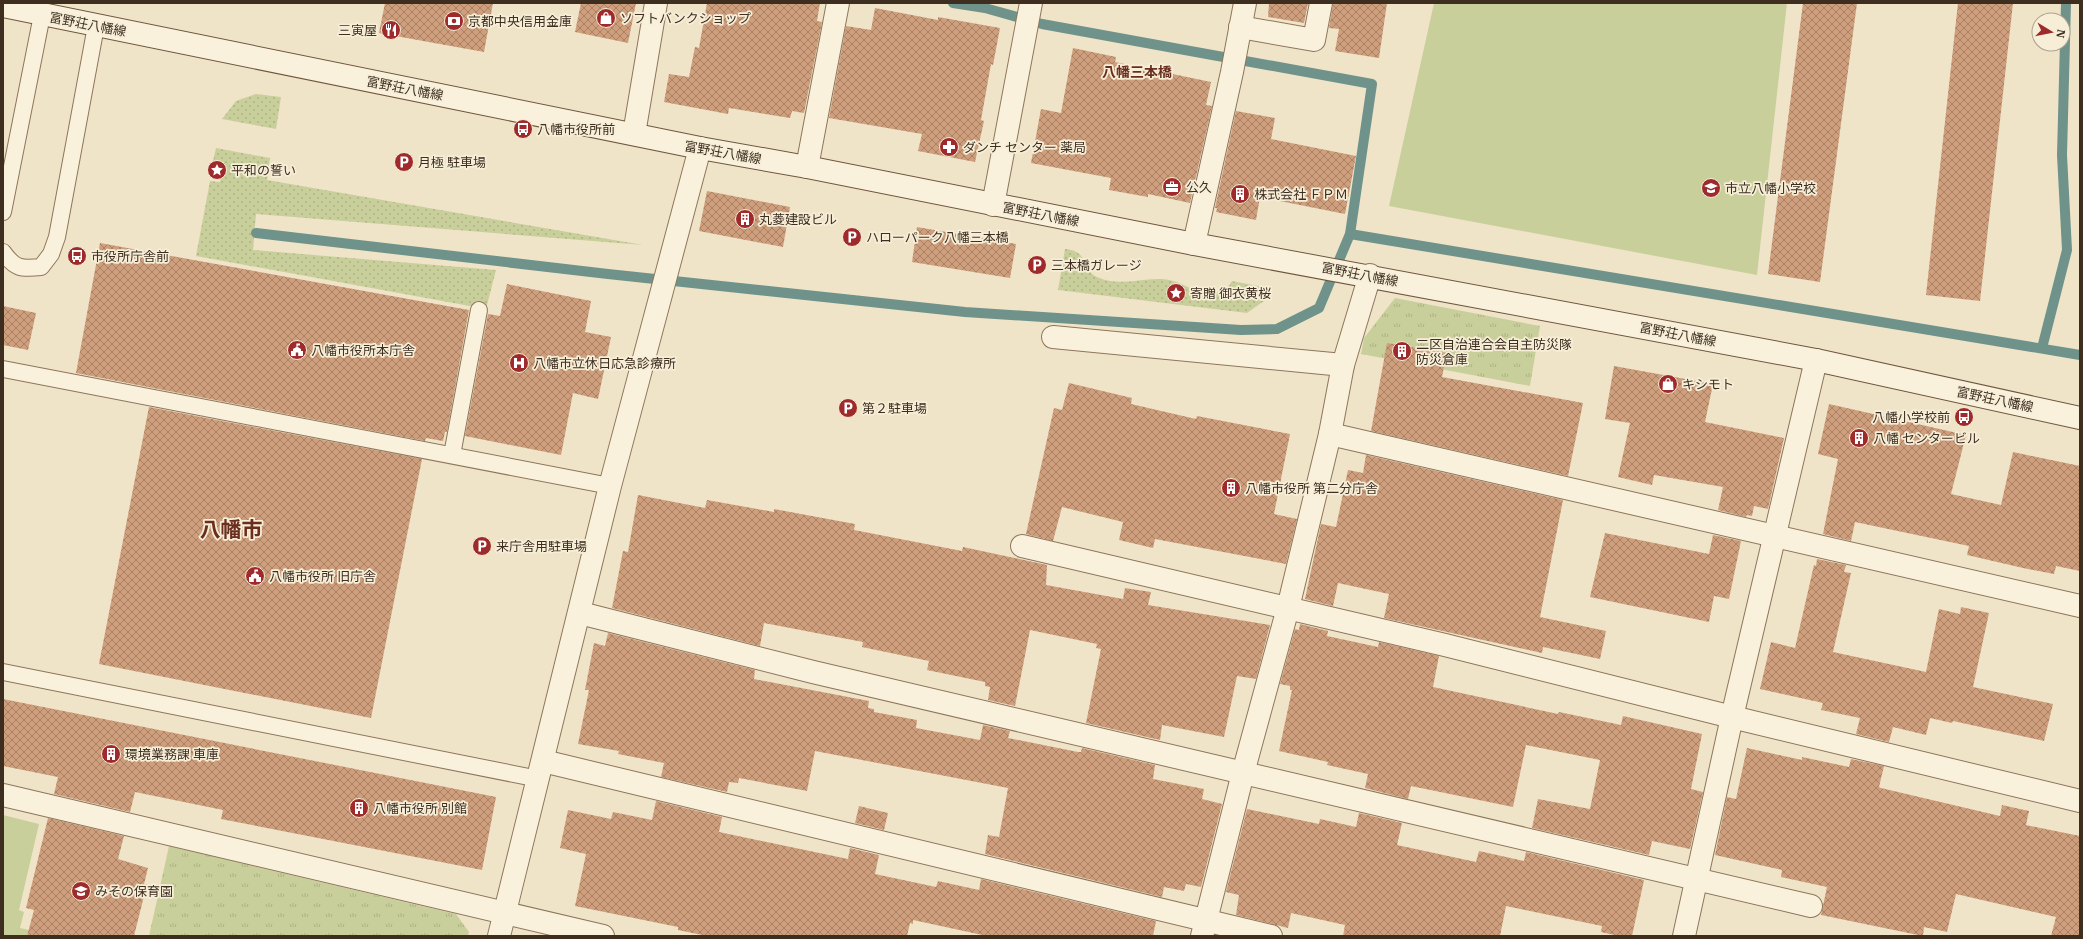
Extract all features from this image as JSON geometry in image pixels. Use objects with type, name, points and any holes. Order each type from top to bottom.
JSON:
[{"type":"street","points":[[634,134],[656,3]]},
{"type":"street","points":[[807,167],[838,3]]},
{"type":"street","points":[[993,205],[1024,33],[1031,3]]},
{"type":"street","points":[[1194,244],[1232,72],[1245,3]]},
{"type":"street","points":[[1239,33],[1314,40],[1322,3]]},
{"type":"street","name":"富野荘八幡線","points":[[3,6],[34,10],[96,26],[700,148],[807,167],[1194,244],[1370,275],[1816,360],[2080,418]]},
{"type":"street","points":[[499,936],[580,614],[610,486],[673,244],[700,148]]},
{"type":"street","points":[[1204,928],[1243,773],[1288,608],[1330,434],[1343,365],[1370,275]]},
{"type":"street","points":[[1053,337],[1343,365]]},
{"type":"street","points":[[1684,936],[1732,717],[1816,360]]},
{"type":"street","points":[[1330,434],[2080,606]]},
{"type":"street","points":[[1022,546],[1288,608],[2080,801]]},
{"type":"street","points":[[580,614],[813,672],[1811,906]]},
{"type":"street","points":[[541,770],[1204,928],[1271,936]]},
{"type":"street","points":[[3,795],[603,936]]},
{"type":"lane","points":[[3,212],[34,10]]},
{"type":"lane","points":[[3,252],[10,262],[22,269],[41,267],[51,254],[57,237],[96,26]]},
{"type":"lane","points":[[452,455],[479,310]]},
{"type":"lane","points":[[3,369],[610,486]]},
{"type":"lane","points":[[3,672],[541,770]]},
{"type":"green space","points":[[1434,3],[1787,3],[1757,275],[1389,206]]},
{"type":"green space","points":[[256,94],[281,97],[276,129],[222,119],[236,101]]},
{"type":"green space","points":[[216,148],[270,158],[267,180],[643,245],[256,214],[253,250],[496,270],[486,309],[196,256],[210,181],[220,182],[224,162],[213,161]]},
{"type":"green space","points":[[1065,249],[1073,250],[1078,253],[1091,273],[1105,280],[1121,282],[1153,279],[1170,280],[1207,293],[1226,290],[1232,281],[1269,288],[1264,301],[1247,313],[1058,290]]},
{"type":"green space","points":[[1395,298],[1540,326],[1530,386],[1361,354],[1364,338]]},
{"type":"green space","points":[[3,815],[39,824],[19,910],[24,912],[20,928],[29,930],[27,936],[3,936]]},
{"type":"green space","points":[[169,846],[456,914],[469,932],[468,936],[149,936]]},
{"type":"building","name":"京都中央信用金庫","points":[[385,3],[493,3],[484,52],[379,33]]},
{"type":"building","name":"ソフトバンクショップ","points":[[581,3],[636,3],[628,43],[575,32]]},
{"type":"building","points":[[707,3],[820,3],[817,21],[822,22],[804,113],[792,111],[790,118],[729,108],[728,114],[664,102],[669,74],[689,77],[695,47],[699,48]]},
{"type":"building","points":[[1269,3],[1308,3],[1304,23],[1268,17]]},
{"type":"building","points":[[1333,3],[1387,3],[1379,58],[1335,51],[1339,29],[1329,28]]},
{"type":"building","points":[[1803,3],[1857,3],[1820,282],[1768,274]]},
{"type":"building","points":[[1958,3],[2013,3],[1980,301],[1926,295]]},
{"type":"building","points":[[875,8],[938,20],[938,17],[1000,28],[993,65],[991,64],[981,120],[984,121],[975,162],[918,151],[922,134],[829,118],[846,26],[871,30]]},
{"type":"building","points":[[1073,48],[1116,57],[1115,62],[1211,82],[1206,105],[1212,106],[1190,203],[1148,194],[1148,197],[1109,190],[1111,178],[1031,163],[1041,109],[1061,113]]},
{"type":"building","points":[[1236,111],[1275,118],[1271,139],[1356,156],[1345,214],[1260,197],[1256,220],[1216,212],[1217,208],[1215,208]]},
{"type":"building","name":"丸菱建設ビル","points":[[707,191],[790,207],[783,247],[699,231]]},
{"type":"building","points":[[917,227],[1016,244],[1010,278],[912,262]]},
{"type":"building","points":[[100,243],[469,310],[447,432],[445,432],[443,441],[426,438],[425,441],[76,373]]},
{"type":"building","points":[[507,284],[591,301],[585,332],[611,337],[598,399],[573,393],[561,455],[465,436],[488,314],[500,316]]},
{"type":"building","points":[[3,306],[36,313],[28,350],[3,345]]},
{"type":"building","points":[[1387,343],[1447,353],[1442,377],[1583,403],[1568,476],[1371,431]]},
{"type":"building","points":[[1614,366],[1713,384],[1705,422],[1784,438],[1768,509],[1754,506],[1752,516],[1747,515],[1746,517],[1718,510],[1723,487],[1654,475],[1652,485],[1618,477],[1630,423],[1605,419]]},
{"type":"building","points":[[1069,383],[1132,398],[1131,404],[1196,419],[1197,416],[1290,434],[1274,514],[1297,519],[1286,564],[1155,539],[1153,548],[1119,540],[1123,522],[1062,507],[1053,541],[1026,534],[1054,408],[1062,410]]},
{"type":"building","points":[[1829,404],[1966,435],[1951,494],[2001,505],[2013,452],[2080,466],[2080,571],[2056,566],[2054,574],[2023,568],[1967,555],[1969,546],[1855,522],[1851,541],[1823,534],[1838,459],[1818,454]]},
{"type":"building","points":[[149,407],[422,459],[371,718],[99,664]]},
{"type":"building","points":[[1366,455],[1563,500],[1540,617],[1606,631],[1600,659],[1543,647],[1542,653],[1384,618],[1389,594],[1338,583],[1333,606],[1305,599],[1321,524],[1336,527],[1348,470],[1363,473]]},
{"type":"building","points":[[638,495],[705,508],[707,500],[774,512],[774,509],[855,524],[854,530],[962,551],[963,547],[1047,565],[1046,585],[1123,599],[1125,588],[1151,592],[1148,605],[1270,625],[1256,679],[1237,676],[1224,737],[1162,725],[1160,740],[1086,723],[1101,649],[1096,648],[1097,644],[1030,630],[1015,706],[988,700],[990,687],[985,686],[985,682],[927,670],[929,661],[862,647],[863,642],[764,623],[760,646],[612,608],[623,551],[628,552]]},
{"type":"building","points":[[1605,533],[1709,554],[1713,535],[1741,541],[1729,599],[1714,596],[1709,622],[1590,597]]},
{"type":"building","points":[[1817,559],[1846,565],[1844,572],[1851,573],[1833,652],[1926,672],[1939,609],[1960,614],[1961,607],[1989,613],[1973,687],[2053,704],[2044,741],[1953,721],[1952,723],[1930,718],[1926,735],[1893,727],[1889,742],[1856,734],[1860,718],[1821,710],[1823,703],[1760,689],[1771,642],[1795,648],[1814,565],[1816,566]]},
{"type":"building","points":[[1300,624],[1328,631],[1327,636],[1378,647],[1379,642],[1439,656],[1433,687],[1558,714],[1559,712],[1621,725],[1623,716],[1702,734],[1691,789],[1703,792],[1690,849],[1652,841],[1649,855],[1532,828],[1538,799],[1590,809],[1600,760],[1526,745],[1513,807],[1411,786],[1408,799],[1365,788],[1368,774],[1327,765],[1328,762],[1279,751],[1292,690],[1290,690],[1290,686],[1280,684],[1295,629],[1299,630]]},
{"type":"building","points":[[608,633],[755,670],[754,679],[869,701],[868,708],[874,709],[874,712],[917,720],[916,728],[980,740],[983,725],[1010,731],[1008,738],[1078,752],[1081,752],[1082,748],[1155,765],[1153,779],[1204,789],[1202,799],[1222,804],[1201,887],[1186,884],[1184,891],[1164,887],[1162,897],[985,854],[988,835],[999,837],[1008,788],[815,751],[807,791],[739,778],[738,783],[729,782],[727,792],[661,777],[664,763],[618,754],[619,751],[578,744],[589,690],[585,690],[594,643],[605,646]]},
{"type":"building","points":[[3,699],[496,797],[482,870],[221,819],[223,810],[135,792],[130,812],[54,794],[58,777],[3,766]]},
{"type":"building","points":[[1747,748],[1802,760],[1802,757],[1849,767],[1851,759],[1884,766],[1879,787],[1881,788],[2000,816],[2002,805],[2029,811],[2026,825],[2080,836],[2080,936],[2051,936],[2056,917],[1956,894],[1947,932],[1924,927],[1923,936],[1821,915],[1827,887],[1781,877],[1782,870],[1715,855],[1727,797],[1736,799]]},
{"type":"building","points":[[656,801],[722,817],[719,832],[848,859],[850,848],[879,855],[875,874],[936,887],[938,881],[979,890],[981,879],[1156,921],[1153,936],[987,936],[913,920],[913,924],[910,923],[907,936],[707,936],[678,930],[678,927],[575,906],[586,854],[560,848],[568,810],[611,819],[613,812],[652,820]]},
{"type":"building","points":[[859,806],[888,813],[884,830],[855,823]]},
{"type":"building","points":[[1247,809],[1319,824],[1320,819],[1356,827],[1359,813],[1402,823],[1397,845],[1476,862],[1479,851],[1524,861],[1526,852],[1644,880],[1632,936],[1619,936],[1601,932],[1602,926],[1506,906],[1500,936],[1343,936],[1345,925],[1291,913],[1288,928],[1236,915],[1239,895],[1226,892]]},
{"type":"building","name":"みその保育園","points":[[48,818],[124,836],[118,859],[148,868],[144,884],[147,884],[134,936],[27,936],[34,910],[26,908]]},
{"type":"waterway","points":[[256,233],[608,274],[965,312],[1241,330],[1277,329],[1319,308],[1350,234],[1372,84],[1042,24],[985,8],[953,3]]},
{"type":"waterway","points":[[2042,348],[2067,250],[2062,155],[2066,3]]},
{"type":"waterway","points":[[1350,234],[2080,355]]},
{"type":"place","name":"ソフトバンクショップ","points":[[606,18]]},
{"type":"place","name":"京都中央信用金庫","points":[[454,21]]},
{"type":"place","name":"三寅屋","points":[[391,30]]},
{"type":"place","name":"八幡市役所前","points":[[523,129]]},
{"type":"place","name":"ダンチ センター 薬局","points":[[949,147]]},
{"type":"place","name":"月極 駐車場","points":[[404,162]]},
{"type":"place","name":"平和の誓い","points":[[217,170]]},
{"type":"place","name":"公久","points":[[1172,187]]},
{"type":"place","name":"市立八幡小学校","points":[[1711,188]]},
{"type":"place","name":"株式会社 ＦＰＭ","points":[[1240,194]]},
{"type":"place","name":"丸菱建設ビル","points":[[745,219]]},
{"type":"place","name":"ハローパーク八幡三本橋","points":[[852,237]]},
{"type":"place","name":"市役所庁舎前","points":[[77,256]]},
{"type":"place","name":"三本橋ガレージ","points":[[1037,265]]},
{"type":"place","name":"寄贈 御衣黄桜","points":[[1176,293]]},
{"type":"place","name":"八幡市役所本庁舎","points":[[297,350]]},
{"type":"place","name":"二区自治連合会自主防災隊 防災倉庫","points":[[1402,351]]},
{"type":"place","name":"八幡市立休日応急診療所","points":[[519,363]]},
{"type":"place","name":"キシモト","points":[[1668,384]]},
{"type":"place","name":"第２駐車場","points":[[848,408]]},
{"type":"place","name":"八幡小学校前","points":[[1964,417]]},
{"type":"place","name":"八幡 センタービル","points":[[1859,438]]},
{"type":"place","name":"八幡市役所 第二分庁舎","points":[[1231,488]]},
{"type":"place","name":"来庁舎用駐車場","points":[[482,546]]},
{"type":"place","name":"八幡市役所 旧庁舎","points":[[255,576]]},
{"type":"place","name":"環境業務課 車庫","points":[[111,754]]},
{"type":"place","name":"八幡市役所 別館","points":[[359,808]]},
{"type":"place","name":"みその保育園","points":[[81,891]]},
{"type":"district","name":"八幡三本橋","points":[[1137,72]]},
{"type":"district","name":"八幡市","points":[[231,530]]}]
